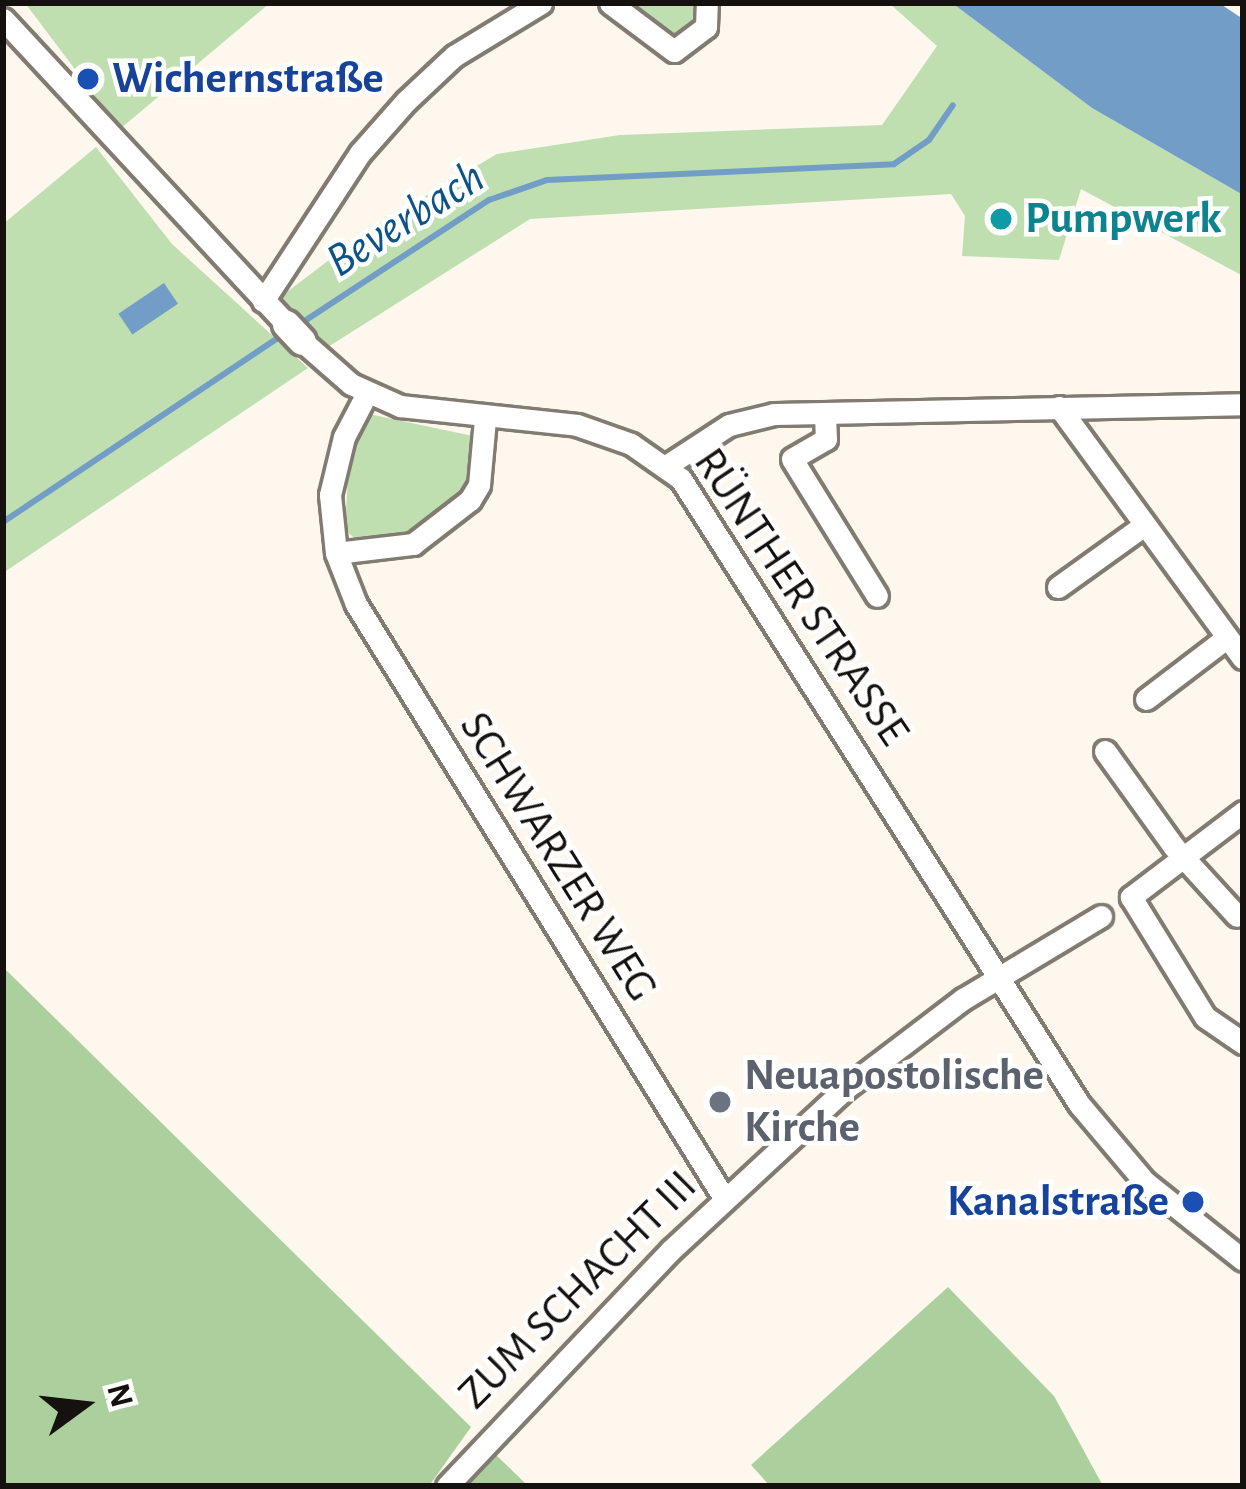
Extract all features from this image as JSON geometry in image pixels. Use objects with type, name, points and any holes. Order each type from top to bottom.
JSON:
[{"type":"street","points":[[263,301],[360,153],[406,101],[454,56],[541,3]]},
{"type":"street","points":[[610,3],[674,51],[706,27],[707,3]]},
{"type":"street","name":"RÜNTHER STRASSE","points":[[3,19],[294,333],[368,393],[485,419],[577,425],[666,466],[720,536],[999,979],[1113,1147],[1243,1260]]},
{"type":"street","name":"SCHWARZER WEG","points":[[368,393],[335,466],[336,553],[356,604],[724,1198]]},
{"type":"street","points":[[666,466],[729,425],[825,413],[1243,404]]},
{"type":"street","points":[[1058,407],[1242,656]]},
{"type":"street","points":[[825,413],[826,439],[792,459],[877,596]]},
{"type":"street","points":[[336,553],[413,544],[470,500],[479,485],[485,419]]},
{"type":"street","points":[[1058,587],[1143,526]]},
{"type":"street","points":[[1147,699],[1226,638]]},
{"type":"street","points":[[1105,751],[1238,916]]},
{"type":"street","points":[[1243,812],[1131,897],[1204,1017],[1243,1043]]},
{"type":"street","name":"ZUM SCHACHT III","points":[[446,1486],[724,1198],[846,1088],[999,979],[1101,916]]},
{"type":"green space","points":[[25,3],[270,3],[120,129]]},
{"type":"green space","points":[[628,3],[695,3],[700,19],[674,39]]},
{"type":"green space","points":[[889,3],[952,3],[1092,108],[1243,195],[1243,276],[1081,189],[1059,260],[962,256],[965,216],[951,194],[530,219],[328,347],[275,301],[370,229],[497,154],[620,135],[882,125],[937,46]]},
{"type":"green space","points":[[96,147],[172,244],[308,368],[3,573],[3,224]]},
{"type":"green space","points":[[369,414],[473,436],[468,489],[415,537],[359,542],[345,530],[349,456]]},
{"type":"green space","points":[[3,967],[471,1427],[429,1486],[3,1486]]},
{"type":"green space","points":[[948,1287],[1054,1396],[1103,1486],[770,1486],[751,1465]]},
{"type":"green space","points":[[491,1450],[528,1486],[457,1486]]},
{"type":"water","points":[[952,3],[1219,3],[1243,19],[1243,195],[1092,108]]},
{"type":"water","points":[[164,283],[178,304],[132,334],[118,314]]},
{"type":"waterway","name":"Beverbach","points":[[300,324],[489,200],[547,180],[894,164],[929,140],[953,105]]},
{"type":"waterway","name":"Beverbach","points":[[3,522],[284,334]]},
{"type":"place","name":"Wichernstraße","points":[[88,79]]},
{"type":"place","name":"Pumpwerk","points":[[1001,219]]},
{"type":"place","name":"Neuapostolische Kirche","points":[[720,1102]]},
{"type":"place","name":"Kanalstraße","points":[[1193,1202]]}]
